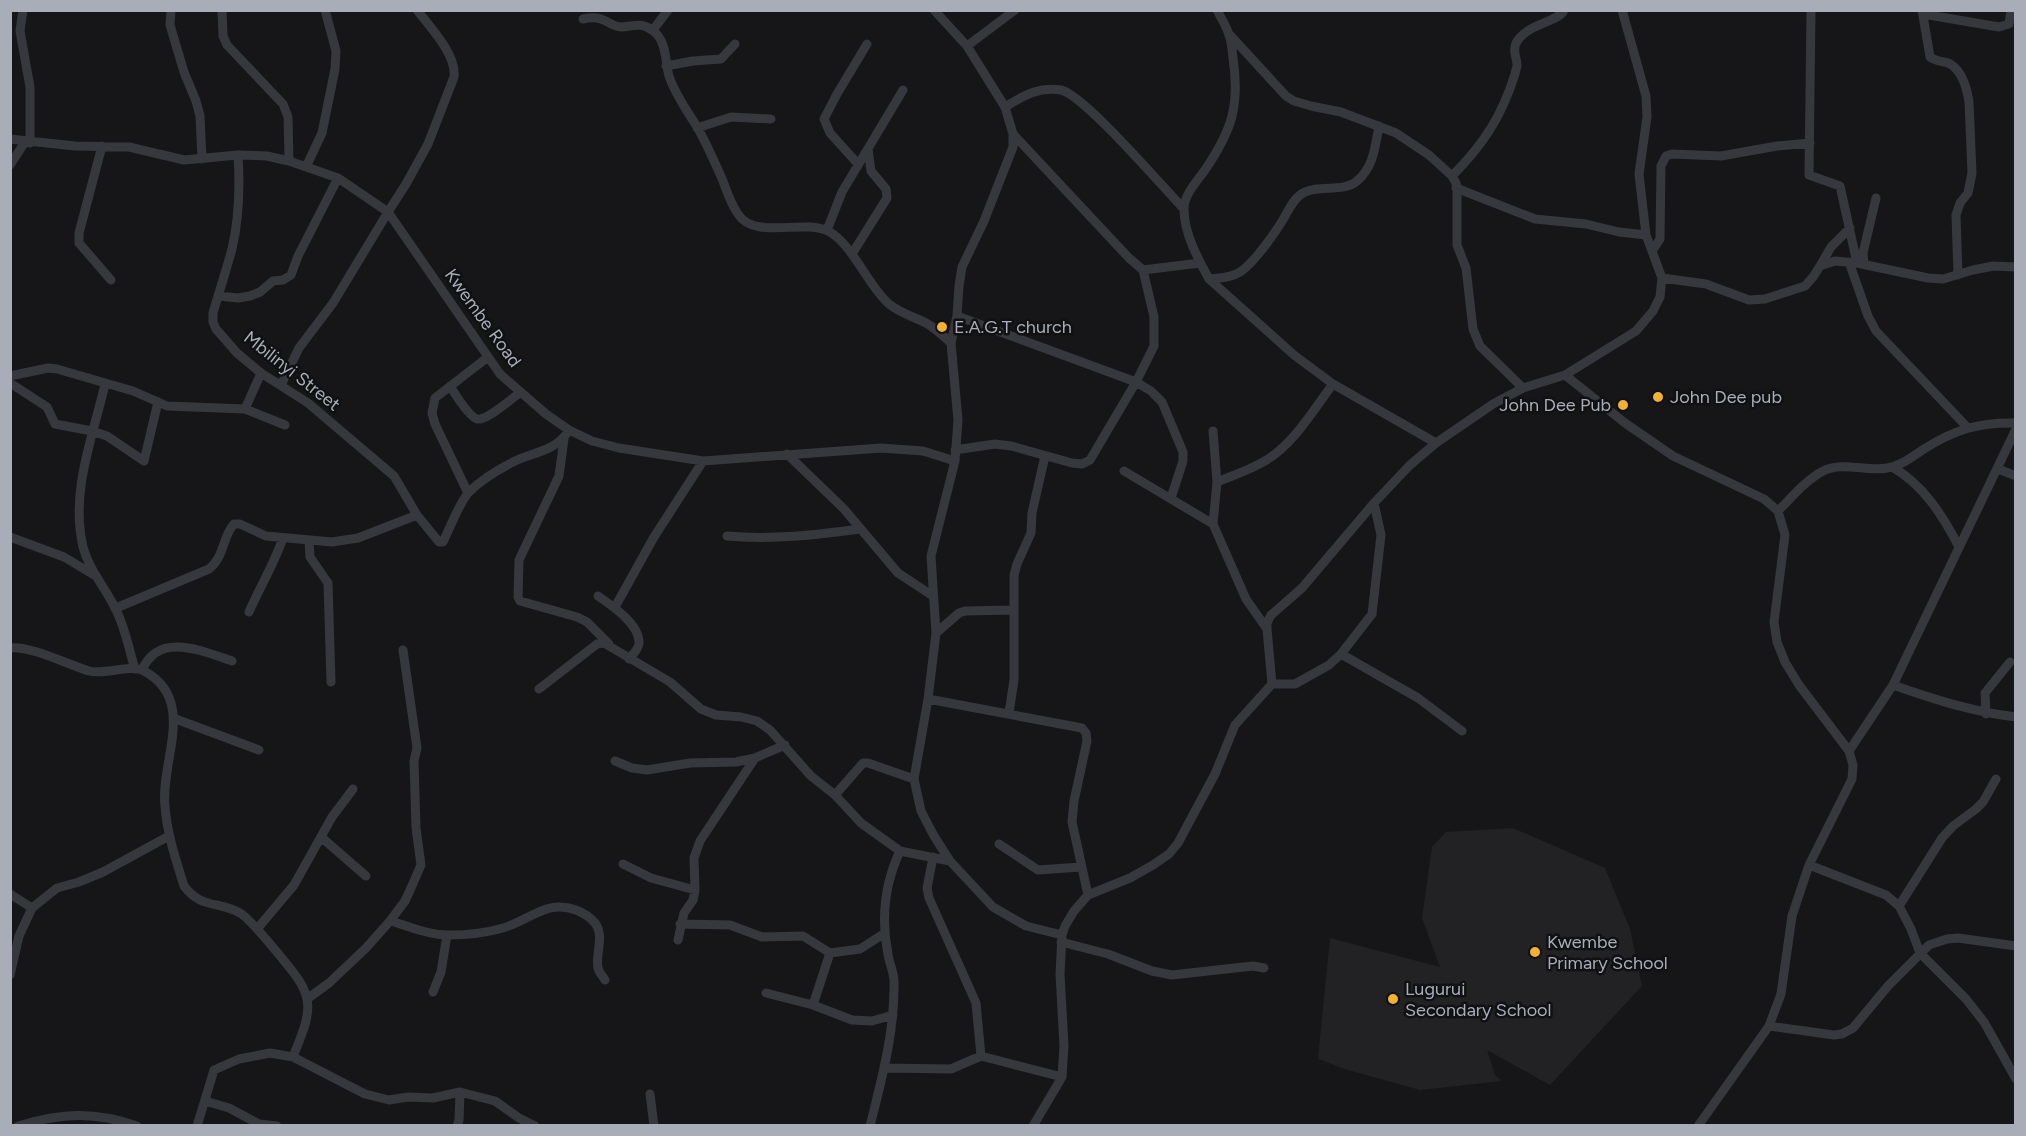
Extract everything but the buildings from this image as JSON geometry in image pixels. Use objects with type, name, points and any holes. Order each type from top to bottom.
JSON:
[{"type":"street","points":[[10,165],[28,142],[30,87],[20,31],[22,10]]},
{"type":"street","points":[[171,10],[170,25],[200,116],[202,159]]},
{"type":"street","points":[[222,10],[223,36],[227,45],[283,104],[288,117],[289,161]]},
{"type":"street","points":[[306,167],[322,133],[335,69],[336,51],[325,10]]},
{"type":"street","points":[[281,386],[299,348],[333,303],[406,184],[428,144],[454,77],[455,70],[452,61],[437,34],[417,10]]},
{"type":"street","points":[[653,30],[668,10]]},
{"type":"street","points":[[934,10],[967,46],[1005,107],[1013,134],[1012,147],[984,221],[962,267],[958,286],[957,316],[951,343],[958,420],[955,461],[932,545],[931,569],[936,633],[928,699],[914,779],[921,811],[950,861],[993,907],[1026,926],[1152,971],[1172,975],[1253,966],[1264,968]]},
{"type":"street","points":[[967,46],[1015,10]]},
{"type":"street","points":[[1183,208],[1188,196],[1221,147],[1236,101],[1236,77],[1229,35],[1217,10]]},
{"type":"street","points":[[1272,684],[1267,623],[1272,615],[1302,588],[1374,503],[1410,465],[1436,443],[1493,404],[1523,388],[1565,375],[1636,331],[1657,304],[1662,278],[1646,235],[1639,174],[1647,117],[1646,96],[1623,15],[1632,10]]},
{"type":"street","points":[[1811,10],[1809,175],[1840,186],[1868,315],[1876,331],[1967,427]]},
{"type":"street","points":[[1958,275],[1956,215],[1960,203],[1968,193],[1972,173],[1968,92],[1957,70],[1947,63],[1933,60],[1930,57],[1922,12],[1998,27],[2009,24],[2011,10]]},
{"type":"street","points":[[1452,176],[1470,158],[1502,111],[1517,65],[1515,44],[1526,31],[1560,16],[1564,11]]},
{"type":"street","points":[[584,19],[597,16],[621,27],[639,24],[653,30],[664,46],[666,66],[675,92],[697,128],[738,215],[744,221],[764,228],[792,226],[827,230],[852,254],[890,304],[927,324],[951,343]]},
{"type":"street","points":[[1229,35],[1279,90],[1294,101],[1341,112],[1396,133],[1429,155],[1452,176],[1456,188],[1457,245],[1466,268],[1471,316],[1476,338],[1480,346],[1523,388]]},
{"type":"street","points":[[666,66],[721,59],[735,44]]},
{"type":"street","points":[[858,164],[830,134],[824,119],[867,44]]},
{"type":"street","points":[[1005,107],[1032,91],[1051,89],[1063,91],[1075,97],[1183,208],[1189,235],[1209,279],[1294,355],[1333,384],[1436,443]]},
{"type":"street","points":[[827,230],[842,192],[903,90]]},
{"type":"street","points":[[697,128],[731,117],[771,119]]},
{"type":"street","points":[[1209,279],[1230,277],[1246,268],[1274,233],[1295,199],[1303,193],[1348,186],[1359,180],[1371,163],[1379,126]]},
{"type":"street","points":[[955,450],[995,444],[1082,464],[1090,460],[1136,382],[1154,346],[1154,317],[1143,270],[1129,258],[1013,134]]},
{"type":"street","name":"Kwembe Road","points":[[10,139],[75,146],[129,147],[184,160],[238,155],[267,156],[338,178],[388,212],[500,374],[546,414],[569,430],[592,441],[619,448],[703,461],[881,448],[923,451],[955,461]]},
{"type":"street","points":[[1652,250],[1660,239],[1661,166],[1666,156],[1672,154],[1721,156],[1777,146],[1810,143]]},
{"type":"street","points":[[102,146],[79,243],[111,280]]},
{"type":"street","points":[[852,254],[887,198],[886,189],[871,171],[868,149]]},
{"type":"street","name":"Mbilinyi Street","points":[[238,155],[240,181],[237,221],[232,249],[213,313],[216,329],[237,353],[261,373],[308,403],[386,468],[400,485],[417,515],[439,542],[443,542],[468,493]]},
{"type":"street","points":[[218,296],[238,298],[250,296],[260,292],[273,281],[283,280],[291,275],[298,256],[338,178]]},
{"type":"street","points":[[1456,188],[1535,219],[1586,224],[1619,232],[1646,235]]},
{"type":"street","points":[[1857,263],[1863,253],[1875,198]]},
{"type":"street","points":[[1662,278],[1706,284],[1749,300],[1765,299],[1805,286],[1813,278],[1831,247],[1850,228]]},
{"type":"street","points":[[1820,266],[1836,261],[1857,263],[1943,279],[1994,266],[2016,267]]},
{"type":"street","points":[[1143,270],[1200,263]]},
{"type":"street","points":[[957,316],[1136,382],[1151,391],[1162,402],[1183,452],[1183,461],[1171,498]]},
{"type":"street","points":[[488,357],[435,398],[432,413],[468,493],[515,461],[556,446],[569,430]]},
{"type":"street","points":[[10,376],[48,368],[78,374],[133,391],[167,406],[245,409],[285,425]]},
{"type":"street","points":[[245,409],[261,373]]},
{"type":"street","points":[[1565,375],[1624,423],[1673,456],[1764,499],[1778,511],[1785,535],[1774,622],[1777,642],[1799,686],[1849,751],[1853,765],[1852,779],[1809,865],[1792,916],[1781,994],[1769,1026],[1698,1125]]},
{"type":"street","points":[[10,383],[47,407],[55,424],[107,436],[144,461],[158,402]]},
{"type":"street","points":[[105,384],[82,480],[79,504],[80,527],[84,548],[94,575],[116,608],[138,670]]},
{"type":"street","points":[[1216,482],[1258,465],[1278,452],[1333,384]]},
{"type":"street","points":[[450,386],[471,416],[477,419],[486,418],[521,392]]},
{"type":"street","points":[[1778,511],[1812,478],[1832,467],[1870,469],[1892,467],[1900,465],[1967,427],[1993,422],[2016,423]]},
{"type":"street","points":[[1849,751],[1893,685],[2016,429]]},
{"type":"street","points":[[1214,431],[1216,482],[1213,524],[1246,599],[1267,629]]},
{"type":"street","points":[[564,439],[559,476],[519,560],[518,597],[520,601],[587,622],[612,647]]},
{"type":"street","points":[[787,454],[844,509],[898,573],[933,596]]},
{"type":"street","points":[[1009,712],[1014,681],[1014,575],[1031,533],[1032,513],[1045,456]]},
{"type":"street","points":[[615,607],[654,537],[703,461]]},
{"type":"street","points":[[1892,467],[1913,482],[1928,498],[1950,528],[1959,547]]},
{"type":"street","points":[[1998,469],[2016,476]]},
{"type":"street","points":[[1124,471],[1213,524]]},
{"type":"street","points":[[1033,1125],[1062,1077],[1064,1046],[1060,1002],[1061,939],[1074,911],[1088,895],[1130,878],[1169,854],[1192,819],[1215,774],[1235,724],[1272,684],[1295,684],[1329,665],[1341,654],[1372,614],[1381,535],[1374,503]]},
{"type":"street","points":[[116,608],[209,569],[222,552],[230,528],[234,524],[240,524],[266,536],[319,542],[347,542],[417,515]]},
{"type":"street","points":[[727,536],[752,538],[815,535],[861,529]]},
{"type":"street","points":[[10,537],[64,557],[94,575]]},
{"type":"street","points":[[249,612],[274,564],[283,538]]},
{"type":"street","points":[[309,540],[310,557],[328,583],[331,682]]},
{"type":"street","points":[[598,596],[615,607],[639,637],[638,648],[629,659]]},
{"type":"street","points":[[936,633],[959,613],[965,611],[1013,609]]},
{"type":"street","points":[[538,689],[597,644],[604,643],[670,682],[701,709],[716,715],[757,721],[770,730],[811,776],[835,795],[861,823],[900,851],[950,861]]},
{"type":"street","points":[[138,670],[149,656],[166,648],[188,647],[232,661]]},
{"type":"street","points":[[10,648],[29,650],[93,672],[138,670],[158,681],[168,693],[173,718],[173,744],[164,803],[169,836],[184,886],[189,893],[207,904],[224,906],[242,914],[300,982],[307,999],[308,1009],[293,1057]]},
{"type":"street","points":[[307,999],[329,983],[356,958],[390,921],[405,901],[421,865],[416,828],[414,761],[417,748],[403,650]]},
{"type":"street","points":[[1341,654],[1418,698],[1462,731]]},
{"type":"street","points":[[1986,714],[1985,693],[2010,662]]},
{"type":"street","points":[[1893,685],[1937,701],[1986,714],[2016,717]]},
{"type":"street","points":[[928,699],[1009,712],[1082,728],[1088,741],[1074,801],[1072,822],[1088,895]]},
{"type":"street","points":[[173,718],[259,750]]},
{"type":"street","points":[[615,761],[632,768],[647,770],[671,765],[736,762],[755,758],[785,745]]},
{"type":"street","points":[[678,940],[684,913],[693,900],[695,890],[693,867],[700,841],[755,758]]},
{"type":"street","points":[[835,795],[863,763],[914,779]]},
{"type":"street","points":[[1899,906],[1942,838],[1953,826],[1977,809],[1992,790],[1996,779]]},
{"type":"street","points":[[257,929],[294,885],[332,817],[353,789]]},
{"type":"street","points":[[10,975],[15,934],[32,908],[57,888],[103,872],[169,836]]},
{"type":"street","points":[[321,837],[366,876]]},
{"type":"street","points":[[999,844],[1038,870],[1081,867]]},
{"type":"street","points":[[870,1125],[890,1045],[894,978],[885,933],[887,887],[892,867],[900,851]]},
{"type":"street","points":[[933,857],[927,888],[929,898],[976,1003],[981,1056]]},
{"type":"street","points":[[623,864],[651,878],[695,890]]},
{"type":"street","points":[[1809,865],[1886,895],[1899,906],[1920,953],[1966,999],[1984,1022],[2015,1076]]},
{"type":"street","points":[[10,894],[32,908]]},
{"type":"street","points":[[390,921],[431,933],[447,935],[501,929],[555,906],[570,908],[585,914],[597,925],[598,969],[606,980]]},
{"type":"street","points":[[680,924],[730,925],[762,936],[802,936],[830,953],[860,949],[885,933]]},
{"type":"street","points":[[433,992],[441,972],[447,935]]},
{"type":"street","points":[[1769,1026],[1834,1035],[1847,1032],[1929,945],[1947,939],[1978,940],[2016,946]]},
{"type":"street","points":[[813,1005],[830,953]]},
{"type":"street","points":[[766,993],[813,1005],[852,1020],[872,1021],[893,1015]]},
{"type":"street","points":[[197,1125],[214,1070],[239,1059],[270,1053],[293,1057],[365,1094],[389,1100],[408,1097],[433,1098],[460,1092],[495,1101],[519,1118],[535,1125]]},
{"type":"street","points":[[884,1068],[951,1069],[981,1056],[1062,1077]]},
{"type":"street","points":[[456,1125],[459,1120],[460,1092]]},
{"type":"street","points":[[650,1094],[654,1125]]},
{"type":"street","points":[[205,1101],[229,1108],[259,1124],[277,1125]]},
{"type":"street","points":[[18,1125],[44,1118],[77,1114],[101,1116],[137,1125]]},
{"type":"shaded area","name":"Kwembe Primary School","points":[[1513,828],[1605,868],[1630,929],[1642,986],[1550,1085],[1487,1050],[1495,1075],[1502,1081],[1420,1090],[1348,1070],[1318,1059],[1330,938],[1440,967],[1422,918],[1432,847],[1446,832]]},
{"type":"place","name":"E.A.G.T church","points":[[942,327]]},
{"type":"place","name":"John Dee pub","points":[[1658,397]]},
{"type":"place","name":"John Dee Pub","points":[[1623,405]]},
{"type":"place","name":"Kwembe Primary School","points":[[1535,952]]},
{"type":"place","name":"Lugurui Secondary School","points":[[1393,999]]}]
